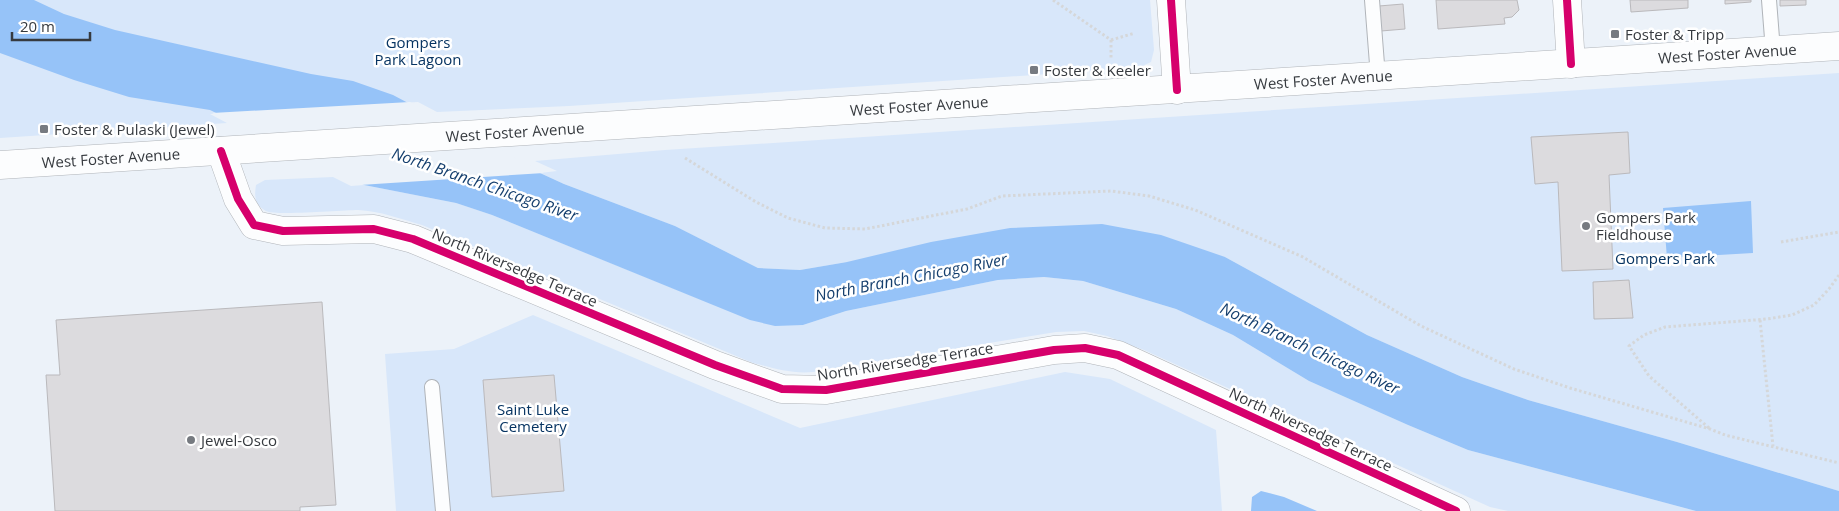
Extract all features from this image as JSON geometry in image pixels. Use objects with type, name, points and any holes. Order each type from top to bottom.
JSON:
[{"type":"main road","points":[[1172,0],[1177,90]]},
{"type":"main road","points":[[1567,0],[1571,64]]},
{"type":"main road","name":"West Foster Avenue","points":[[0,165],[1839,46]]},
{"type":"main road","name":"North Riversedge Terrace","points":[[221,151],[238,199],[254,225],[283,231],[374,229],[413,239],[715,365],[782,389],[826,390],[1054,350],[1085,348],[1118,355],[1456,511]]},
{"type":"lane","points":[[1372,0],[1378,77]]},
{"type":"lane","points":[[1769,0],[1773,51]]},
{"type":"lane","points":[[432,387],[443,511]]},
{"type":"path","points":[[1053,0],[1111,40]]},
{"type":"path","points":[[1111,40],[1135,33]]},
{"type":"path","points":[[1111,40],[1111,59]]},
{"type":"path","points":[[685,158],[756,202],[788,218],[826,228],[865,229],[967,210],[1002,196],[1111,191],[1149,196],[1195,210],[1301,256],[1421,326],[1514,369],[1725,435],[1839,463]]},
{"type":"path","points":[[1781,242],[1839,232]]},
{"type":"path","points":[[1710,429],[1649,376],[1629,346],[1644,335],[1665,327],[1760,320],[1792,315],[1814,305],[1839,275]]},
{"type":"path","points":[[1760,320],[1773,446]]},
{"type":"green space","name":"Gompers Park Lagoon","points":[[0,0],[1150,0],[1154,50],[1151,62],[1138,68],[569,106],[437,112],[418,102],[210,114],[227,123],[0,138]]},
{"type":"green space","name":"Gompers Park","points":[[1839,73],[1839,491],[1677,442],[1528,400],[1462,377],[1367,335],[1225,257],[847,262],[800,270],[758,268],[675,226],[540,173],[557,171],[535,161],[665,150]]},
{"type":"green space","points":[[333,177],[351,186],[364,185],[456,203],[492,215],[697,298],[803,325],[846,311],[998,280],[1044,277],[1083,281],[1176,309],[1233,335],[1309,381],[1468,450],[1696,511],[1508,511],[1490,507],[1144,350],[1107,336],[1084,331],[1056,332],[813,372],[790,371],[768,367],[753,363],[422,225],[374,212],[358,210],[295,213],[272,212],[262,209],[256,200],[256,185],[265,180]]},
{"type":"green space","name":"Saint Luke Cemetery","points":[[533,315],[800,428],[1065,372],[1110,379],[1216,430],[1222,511],[396,511],[385,354],[454,349]]},
{"type":"water","name":"North Branch Chicago River","points":[[0,0],[34,0],[64,14],[115,30],[311,74],[353,81],[393,95],[540,173],[675,226],[758,268],[800,270],[847,262],[931,242],[1010,228],[1102,224],[1161,235],[1225,257],[1367,335],[1462,377],[1528,400],[1677,442],[1839,491],[1839,511],[1696,511],[1468,450],[1309,381],[1233,335],[1176,309],[1083,281],[1044,277],[998,280],[846,311],[803,325],[775,326],[750,320],[492,215],[456,203],[364,185],[210,110],[129,97],[74,80],[0,53]]},
{"type":"water","points":[[1751,201],[1753,253],[1667,258],[1663,208]]},
{"type":"water","points":[[1261,491],[1284,497],[1317,511],[1251,511],[1252,497]]},
{"type":"pier","points":[[410,102],[544,173],[360,185],[212,113]]},
{"type":"building","points":[[1436,0],[1517,0],[1519,10],[1512,17],[1504,18],[1505,24],[1438,29]]},
{"type":"building","points":[[1630,0],[1688,0],[1688,8],[1631,12]]},
{"type":"building","points":[[1725,0],[1751,0],[1751,2],[1725,4]]},
{"type":"building","points":[[1780,0],[1806,0],[1806,5],[1780,6]]},
{"type":"building","points":[[1403,4],[1405,29],[1381,31],[1379,6]]},
{"type":"building","name":"Gompers Park Fieldhouse","points":[[1628,132],[1630,173],[1609,175],[1613,269],[1562,271],[1558,182],[1535,184],[1531,137]]},
{"type":"building","points":[[1629,280],[1633,318],[1594,319],[1593,282]]},
{"type":"building","name":"Jewel-Osco","points":[[322,302],[336,505],[300,507],[300,511],[55,511],[46,375],[60,375],[56,320]]},
{"type":"building","points":[[554,375],[564,491],[492,497],[483,380]]},
{"type":"cycle path","points":[[1171,0],[1177,90]]},
{"type":"cycle path","points":[[1567,0],[1571,64]]},
{"type":"cycle path","points":[[221,151],[238,199],[254,225],[283,231],[374,229],[413,239],[715,365],[782,389],[826,390],[1054,350],[1085,348],[1118,355],[1456,511]]},
{"type":"place","name":"Foster & Tripp","points":[[1615,34]]},
{"type":"place","name":"Foster & Keeler","points":[[1034,70]]},
{"type":"place","name":"Foster & Pulaski (Jewel)","points":[[44,129]]},
{"type":"place","name":"Gompers Park Fieldhouse","points":[[1586,226]]},
{"type":"place","name":"Jewel-Osco","points":[[191,440]]}]
